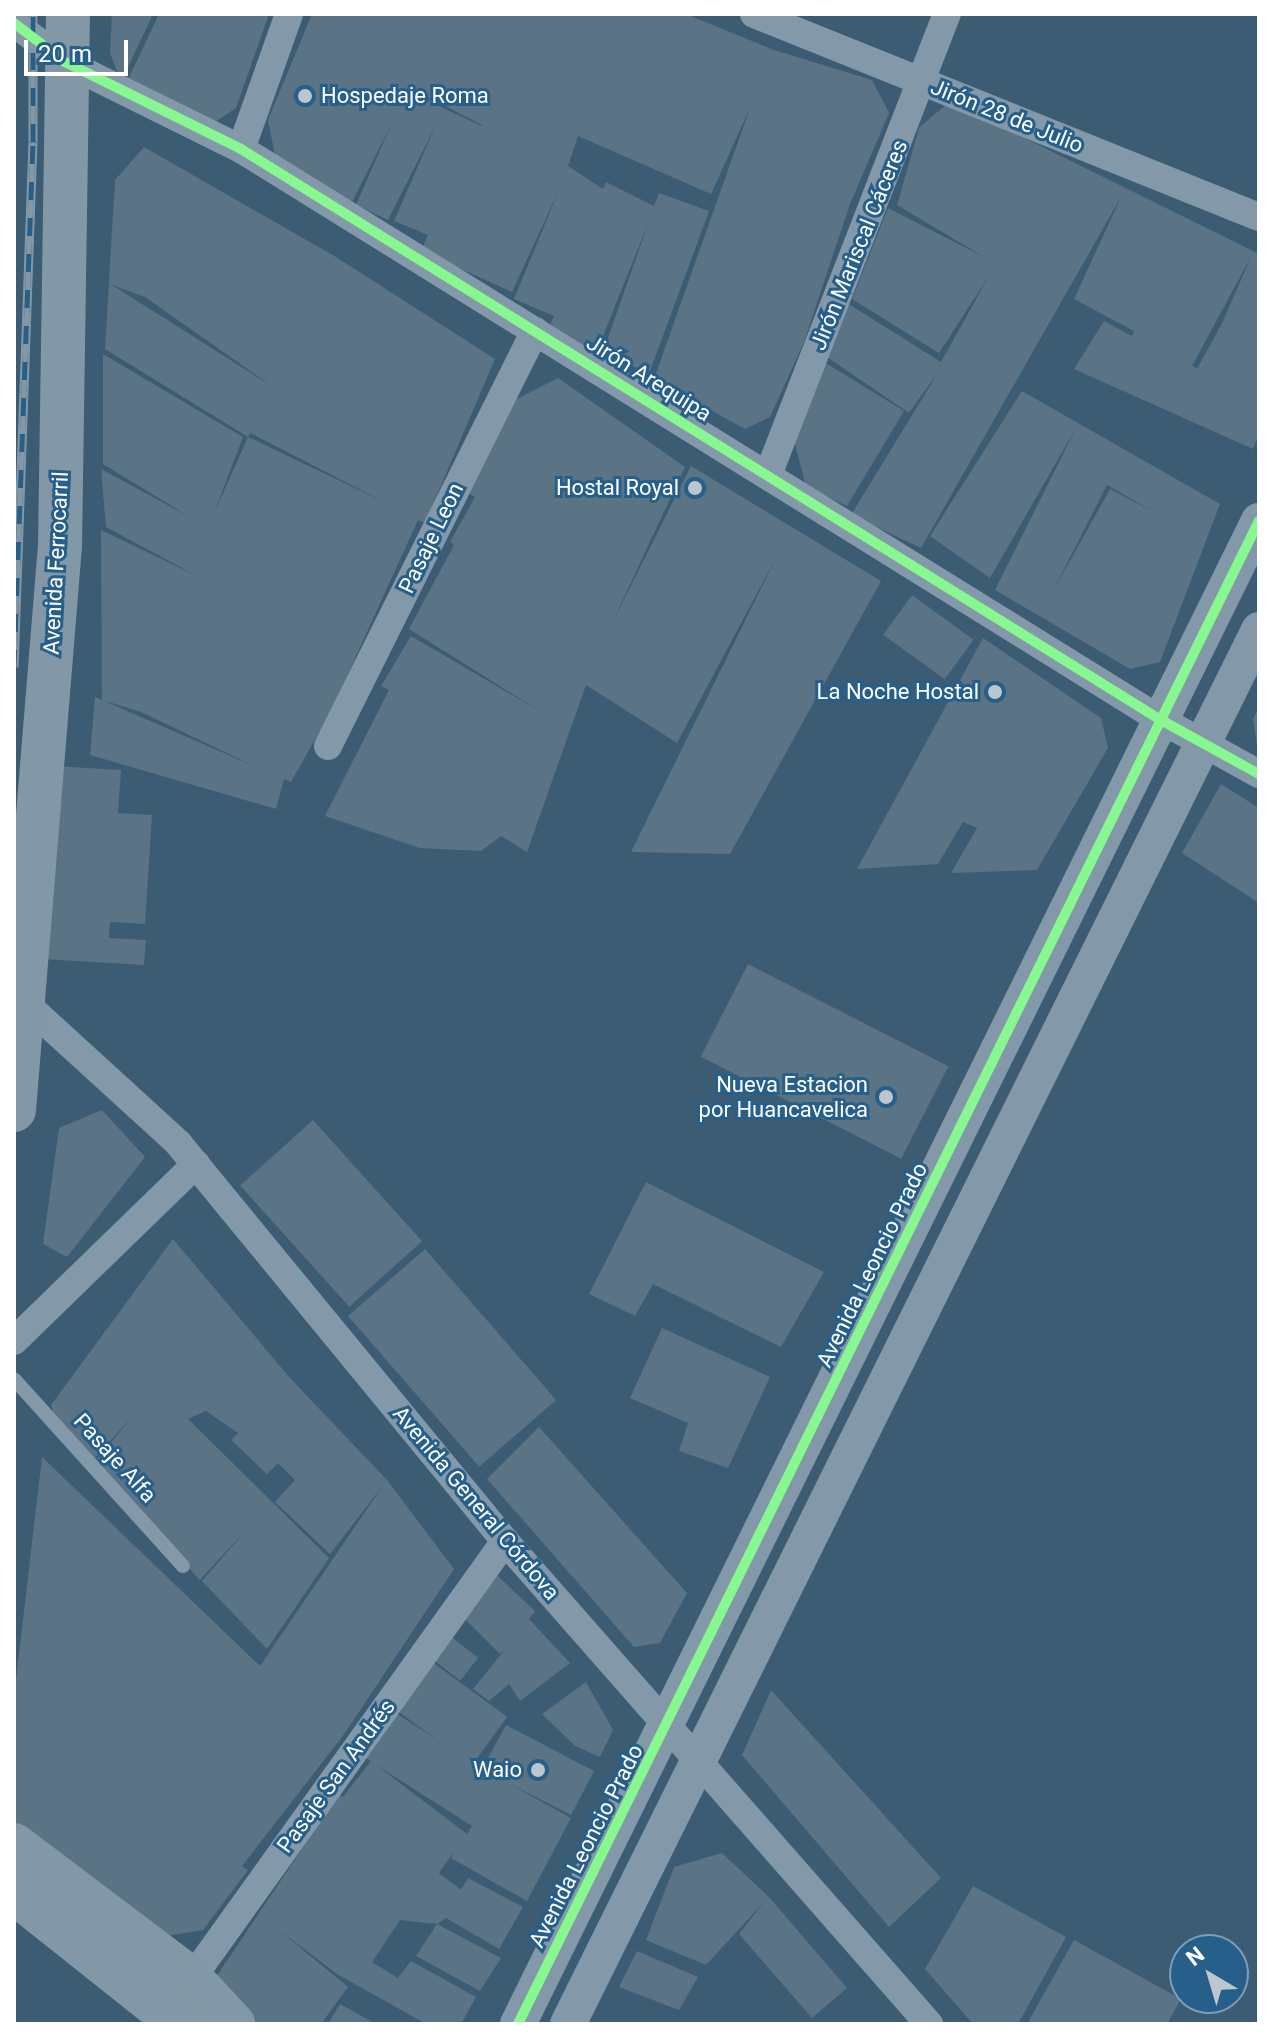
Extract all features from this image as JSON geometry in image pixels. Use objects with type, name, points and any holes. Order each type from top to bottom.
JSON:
[{"type":"main road","name":"Avenida Ferrocarril","points":[[14,1110],[18,996],[60,546],[68,14]]},
{"type":"main road","points":[[14,1845],[180,2005]]},
{"type":"main road","points":[[14,1892],[180,2005],[233,2024]]},
{"type":"street","points":[[241,149],[289,14]]},
{"type":"street","name":"Jirón 28 de Julio","points":[[754,14],[1259,217]]},
{"type":"street","name":"Jirón Mariscal Cáceres","points":[[768,475],[924,82],[947,14]]},
{"type":"street","name":"Jirón Arequipa","points":[[14,23],[65,62],[241,149],[1161,720],[1259,774]]},
{"type":"street","name":"Pasaje Leon","points":[[328,746],[535,331]]},
{"type":"street","name":"Avenida Leoncio Prado","points":[[518,2024],[668,1727],[1259,521]]},
{"type":"street","points":[[568,2024],[1259,630]]},
{"type":"street","points":[[1043,961],[1086,981]]},
{"type":"street","name":"Avenida General Córdova","points":[[18,996],[150,1112],[505,1541],[929,2024]]},
{"type":"street","points":[[14,1341],[196,1164]]},
{"type":"street","points":[[905,1244],[946,1264]]},
{"type":"street","name":"Pasaje San Andrés","points":[[180,2005],[505,1541]]},
{"type":"lane","name":"Pasaje Alfa","points":[[14,1379],[183,1566]]},
{"type":"building","points":[[112,14],[153,14],[121,82],[110,53]]},
{"type":"building","points":[[159,14],[269,14],[236,108],[208,127],[125,86]]},
{"type":"building","points":[[312,14],[686,14],[774,50],[872,80],[889,113],[850,204],[804,342],[770,417],[745,429],[654,379],[750,108],[711,194],[578,136],[568,166],[603,189],[606,182],[654,206],[659,193],[709,211],[649,374],[603,352],[648,224],[595,356],[549,328],[554,316],[514,299],[559,190],[512,292],[421,251],[428,235],[394,221],[435,127],[388,220],[356,205],[391,125],[352,202],[276,160],[268,120]],"holes":[[[416,91],[482,125],[443,108]]]},
{"type":"building","points":[[950,101],[1259,254],[1259,434],[1253,449],[1074,369],[1104,321],[1132,336],[1134,331],[1074,299],[1121,197],[921,548],[851,515],[939,371],[909,413],[827,357],[847,303],[941,362],[989,276],[939,353],[852,299],[888,208],[984,257],[897,205],[919,128]],"holes":[[[1251,257],[1222,323],[1197,369],[1192,366]]]},
{"type":"building","points":[[144,147],[336,257],[495,359],[425,523],[418,520],[332,709],[291,782],[284,779],[276,809],[90,755],[95,697],[254,766],[141,712],[102,700],[101,530],[195,575],[106,527],[101,469],[188,516],[103,464],[103,354],[243,437],[214,513],[248,437],[105,349],[115,180]],"holes":[[[112,285],[145,297],[266,382]],[[250,433],[386,503],[248,437]]]},
{"type":"building","points":[[821,360],[904,411],[847,506],[806,487],[793,436]]},
{"type":"building","points":[[558,378],[685,467],[612,623],[691,466],[881,581],[730,854],[631,852],[777,556],[677,743],[586,685],[527,852],[501,836],[481,851],[420,848],[325,816],[389,690],[381,686],[411,636],[538,710],[409,629],[454,545],[450,542],[475,497],[468,493],[513,401]]},
{"type":"building","points":[[1022,391],[1220,504],[1160,662],[1130,669],[995,590],[1076,428],[990,578],[930,536]],"holes":[[[1107,485],[1154,512],[1110,489],[1053,591]]]},
{"type":"building","points":[[912,595],[973,640],[945,679],[883,635]]},
{"type":"building","points":[[983,638],[1101,718],[1108,748],[1037,870],[951,873],[977,828],[963,822],[938,864],[857,869]]},
{"type":"building","points":[[1259,707],[1259,745],[1257,745],[1253,719]]},
{"type":"building","points":[[54,766],[121,770],[118,813],[152,815],[145,924],[110,922],[109,938],[146,940],[144,965],[42,959]]},
{"type":"building","points":[[1221,784],[1259,808],[1259,903],[1182,853]]},
{"type":"building","points":[[748,964],[948,1066],[901,1159],[701,1057]]},
{"type":"building","points":[[102,1110],[145,1157],[67,1257],[43,1244],[59,1128]]},
{"type":"building","points":[[313,1120],[422,1241],[349,1307],[240,1186]]},
{"type":"building","points":[[646,1182],[824,1272],[781,1347],[653,1284],[635,1316],[589,1294]]},
{"type":"building","points":[[173,1239],[290,1378],[387,1480],[454,1569],[345,1733],[242,1866],[248,1870],[203,1930],[167,1936],[14,1827],[14,1697],[42,1457],[260,1666],[384,1484],[330,1554],[275,1502],[295,1480],[278,1463],[267,1474],[231,1440],[238,1433],[206,1411],[188,1419],[329,1558],[267,1649],[202,1581],[247,1529],[200,1580],[92,1465],[133,1416],[90,1463],[58,1427],[51,1405]]},
{"type":"building","points":[[425,1249],[556,1400],[479,1467],[348,1316]]},
{"type":"building","points":[[662,1328],[770,1377],[728,1468],[679,1451],[688,1423],[630,1398]]},
{"type":"building","points":[[539,1427],[687,1593],[660,1643],[634,1647],[487,1479]]},
{"type":"building","points":[[488,1567],[535,1611],[529,1619],[570,1663],[520,1701],[509,1684],[489,1701],[473,1689],[507,1647],[500,1654],[456,1610]]},
{"type":"building","points":[[445,1632],[478,1658],[460,1681],[427,1655]]},
{"type":"building","points":[[432,1662],[507,1717],[472,1765],[397,1711]]},
{"type":"building","points":[[586,1682],[613,1730],[600,1757],[575,1746],[542,1714]]},
{"type":"building","points":[[771,1690],[941,1878],[889,1927],[742,1755]]},
{"type":"building","points":[[396,1713],[482,1769],[506,1725],[594,1771],[571,1815],[508,1783],[571,1818],[527,1901],[451,1858],[455,1850],[439,1873],[461,1890],[468,1878],[523,1907],[499,1949],[446,1918],[437,1924],[400,1920],[372,1962],[398,1978],[411,1961],[476,1997],[461,2024],[426,2024],[337,1974],[279,1930],[348,1987],[321,2024],[243,2024],[216,1977],[339,1794],[343,1797],[371,1761],[362,1756]],"holes":[[[376,1765],[472,1826],[467,1834]]]},
{"type":"building","points":[[722,1853],[769,1897],[847,1988],[812,2018],[739,1934],[764,1902],[706,1965],[646,1940],[674,1867]]},
{"type":"building","points":[[973,1886],[1066,1937],[1018,2024],[973,2024],[925,1969]]},
{"type":"building","points":[[437,1924],[501,1958],[480,1991],[416,1956]]},
{"type":"building","points":[[1074,1940],[1169,1992],[1169,2014],[1173,2014],[1167,2024],[1027,2024]]},
{"type":"building","points":[[637,1951],[698,1977],[679,2010],[619,1987]]},
{"type":"building","points":[[340,2004],[376,2024],[328,2024]]},
{"type":"railway","points":[[14,667],[33,142],[33,14]]},
{"type":"cycle path","points":[[14,23],[65,62],[241,149],[1161,720],[1259,774]]},
{"type":"cycle path","points":[[518,2024],[1259,521]]},
{"type":"place","name":"Hospedaje Roma","points":[[305,96]]},
{"type":"place","name":"Hostal Royal","points":[[695,488]]},
{"type":"place","name":"La Noche Hostal","points":[[995,692]]},
{"type":"place","name":"Nueva Estacion por Huancavelica","points":[[886,1097]]},
{"type":"place","name":"Waio","points":[[538,1770]]}]
